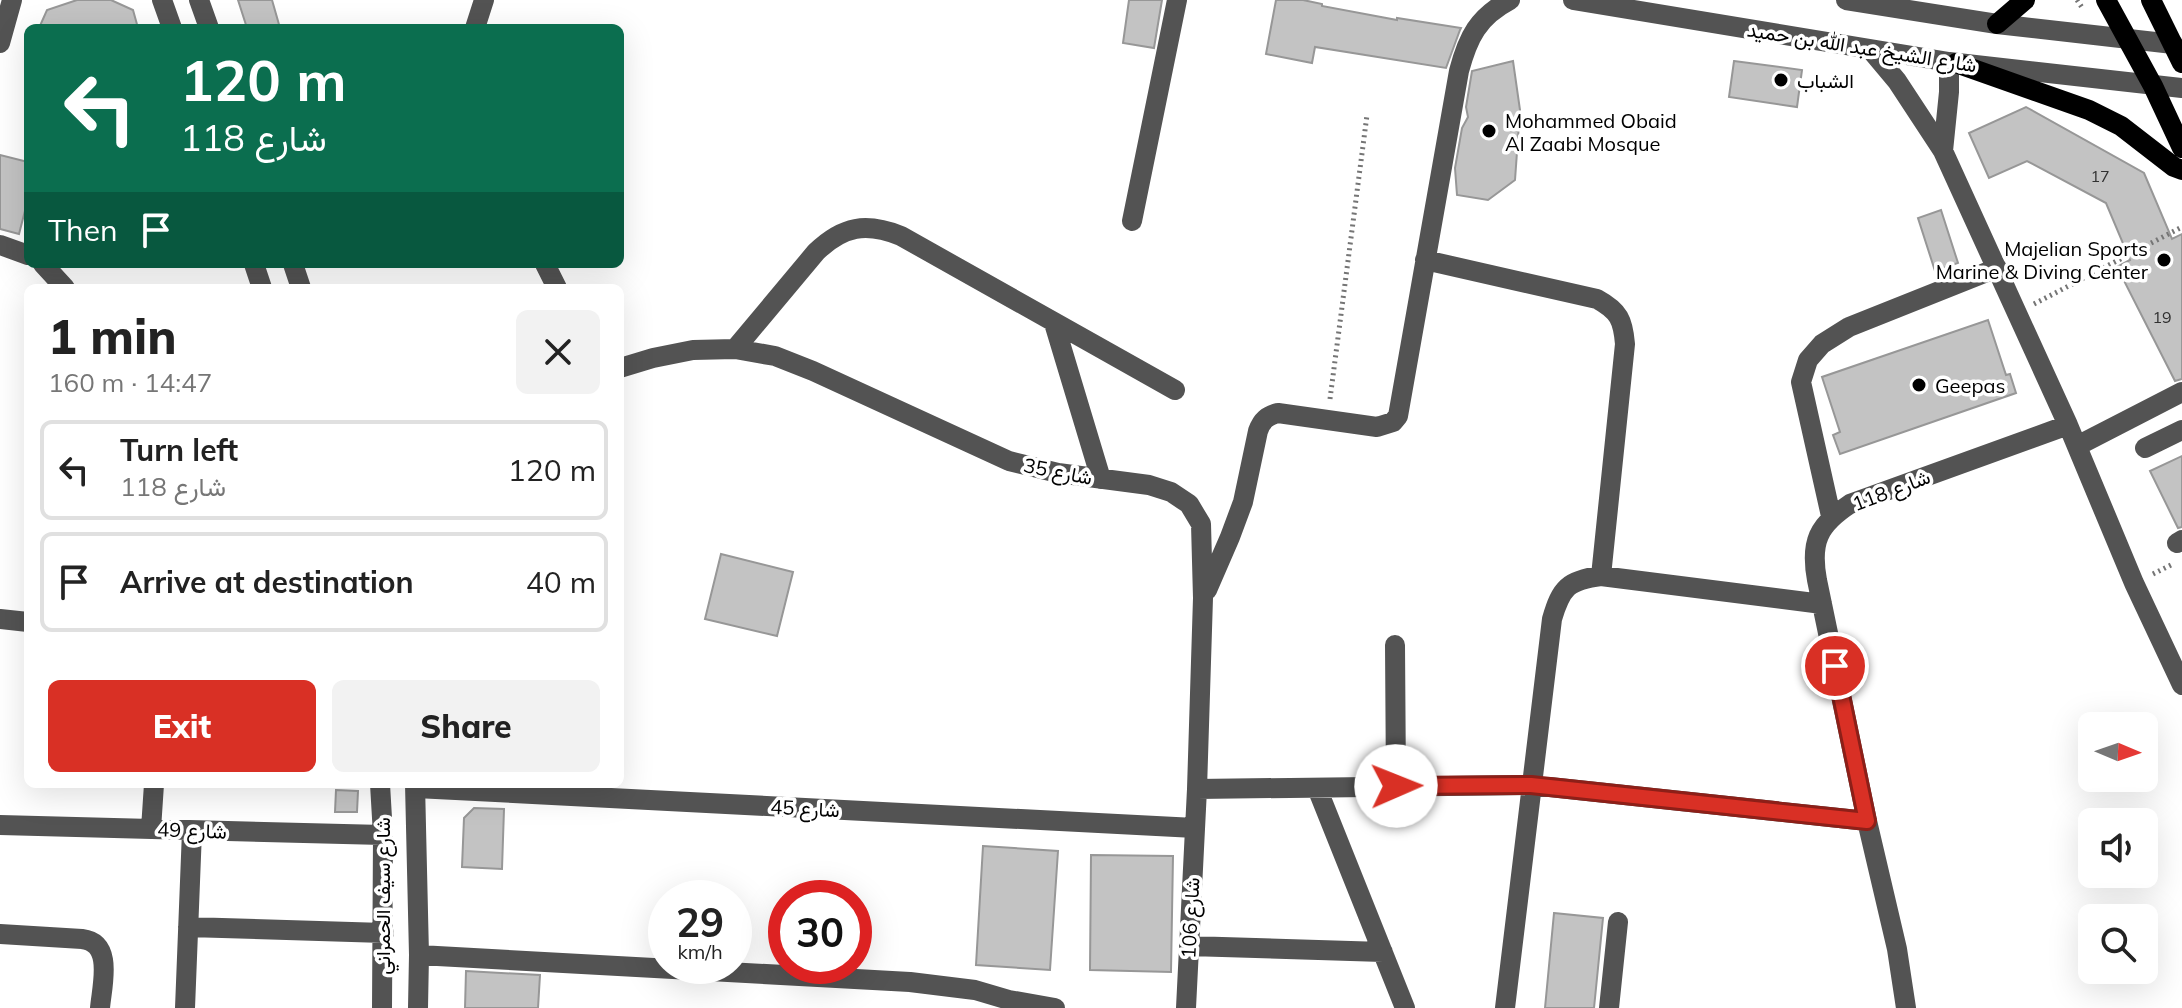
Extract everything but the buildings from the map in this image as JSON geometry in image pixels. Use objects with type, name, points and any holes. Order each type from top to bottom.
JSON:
[{"type":"main road","points":[[1997,24],[2025,0]]},
{"type":"main road","points":[[2106,0],[2153,86],[2182,148]]},
{"type":"main road","points":[[2151,0],[2178,54]]},
{"type":"main road","points":[[1952,63],[2089,110],[2121,126],[2182,170]]},
{"type":"street","points":[[0,43],[12,0]]},
{"type":"street","points":[[162,0],[171,24]]},
{"type":"street","points":[[199,0],[208,24]]},
{"type":"street","points":[[476,24],[484,0]]},
{"type":"street","points":[[1132,221],[1177,0]]},
{"type":"street","points":[[1203,598],[1243,502],[1258,431],[1269,415],[1278,413],[1377,427],[1393,422],[1398,416],[1466,45],[1480,23],[1510,0]]},
{"type":"street","name":"شارع الشيخ عبد الله بن حميد","points":[[1573,0],[1952,63],[2182,88]]},
{"type":"street","points":[[1846,0],[1894,4],[1997,24],[2128,38],[2178,54]]},
{"type":"street","points":[[1871,50],[1897,81],[1943,151],[2182,685]]},
{"type":"street","points":[[1943,151],[1952,63]]},
{"type":"street","points":[[735,349],[816,252],[830,239],[847,230],[865,227],[884,229],[901,236],[1175,390]]},
{"type":"street","points":[[0,245],[24,254]]},
{"type":"street","points":[[1425,260],[1597,299],[1610,306],[1619,317],[1625,344],[1601,576]]},
{"type":"street","points":[[47,268],[61,284]]},
{"type":"street","points":[[1831,516],[1801,382],[1808,360],[1822,344],[1849,327],[1997,268]]},
{"type":"street","points":[[1054,323],[1101,479]]},
{"type":"street","name":"شارع 35","points":[[624,367],[693,350],[735,349],[775,356],[1009,461],[1058,473],[1149,485],[1171,492],[1189,504],[1201,524],[1203,598],[1195,828]]},
{"type":"street","points":[[2077,446],[2182,392]]},
{"type":"street","name":"شارع 118","points":[[1908,1008],[1813,557],[1818,535],[1831,516],[1850,504],[2068,425]]},
{"type":"street","points":[[2145,448],[2182,430]]},
{"type":"street","points":[[1505,1008],[1552,619],[1556,603],[1565,589],[1581,579],[1601,576],[1822,604]]},
{"type":"street","points":[[0,619],[24,622]]},
{"type":"street","points":[[1395,645],[1396,786]]},
{"type":"street","points":[[1197,789],[1531,785],[1867,821]]},
{"type":"street","points":[[151,829],[154,788]]},
{"type":"street","name":"شارع سيف الحمراني","points":[[380,788],[384,933],[382,1008]]},
{"type":"street","name":"شارع سيف الحمراني","points":[[416,788],[418,1008]]},
{"type":"street","name":"شارع 45","points":[[453,788],[1195,828]]},
{"type":"street","points":[[1317,788],[1405,1008]]},
{"type":"street","name":"شارع 49","points":[[0,825],[383,835]]},
{"type":"street","name":"شارع 106","points":[[1186,1008],[1195,828]]},
{"type":"street","points":[[185,1008],[192,831]]},
{"type":"street","points":[[1609,1008],[1618,922]]},
{"type":"street","points":[[188,927],[384,933]]},
{"type":"street","points":[[0,934],[82,939],[98,944],[104,960],[100,1008]]},
{"type":"street","points":[[1189,946],[1383,952]]},
{"type":"street","points":[[419,955],[910,982],[975,990],[1055,1008]]},
{"type":"path","points":[[1327,419],[1367,115]]},
{"type":"path","points":[[2017,313],[2182,227]]},
{"type":"path","points":[[2134,583],[2180,548]]},
{"type":"place","name":"الشباب","points":[[1781,80]]},
{"type":"place","name":"Mohammed Obaid Al Zaabi Mosque","points":[[1489,131]]},
{"type":"place","name":"Majelian Sports Marine & Diving Center","points":[[2164,260]]},
{"type":"place","name":"Geepas","points":[[1919,385]]},
{"type":"route","points":[[1396,786],[1531,785],[1867,821],[1835,666]]}]
